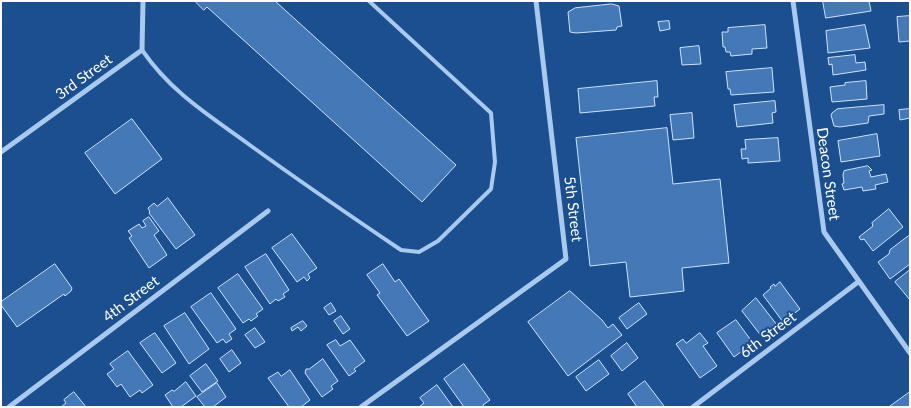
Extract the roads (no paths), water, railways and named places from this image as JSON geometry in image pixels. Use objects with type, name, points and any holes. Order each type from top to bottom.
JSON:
[{"type":"street","points":[[142,50],[143,1]]},
{"type":"street","name":"5th Street","points":[[361,407],[566,259],[536,1]]},
{"type":"street","name":"Deacon Street","points":[[793,1],[824,232],[910,352]]},
{"type":"street","name":"3rd Street","points":[[1,152],[142,50]]},
{"type":"street","name":"4th Street","points":[[9,407],[268,211]]},
{"type":"street","name":"6th Street","points":[[693,407],[858,282]]},
{"type":"lane","points":[[142,50],[154,67],[183,96],[303,184],[401,250],[418,252],[438,241],[490,189],[495,162],[491,113],[369,1]]}]
